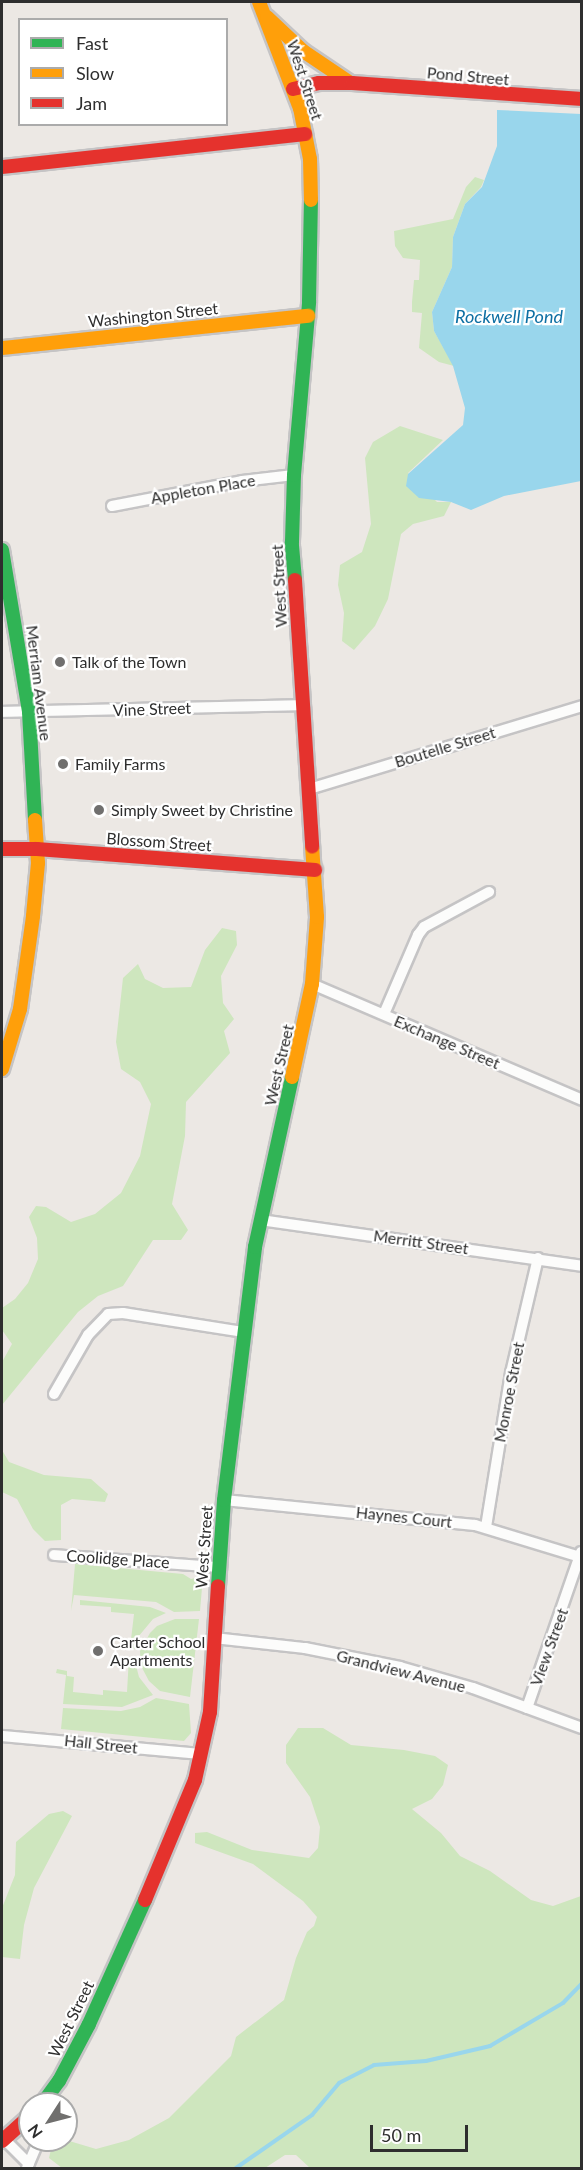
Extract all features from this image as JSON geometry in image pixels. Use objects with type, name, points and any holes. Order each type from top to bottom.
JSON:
[{"type":"main road","name":"Pond Street","points":[[261,7],[303,51],[352,83]]},
{"type":"main road","name":"West Street","points":[[52,2092],[89,2024],[160,1867],[195,1780],[210,1712],[218,1567],[243,1332],[260,1220],[312,984],[318,917],[293,566],[294,475],[308,316],[312,225],[309,159],[293,89],[261,7]]},
{"type":"main road","name":"Pond Street","points":[[293,89],[319,83],[352,83],[582,99]]},
{"type":"main road","points":[[2,167],[305,134]]},
{"type":"main road","name":"Washington Street","points":[[2,348],[308,316]]},
{"type":"main road","name":"Merriam Avenue","points":[[2,550],[29,712],[37,849],[33,916],[20,1009],[2,1069]]},
{"type":"main road","name":"Blossom Street","points":[[2,849],[37,849],[315,870]]},
{"type":"main road","points":[[3,2140],[18,2127]]},
{"type":"street","name":"Appleton Place","points":[[112,506],[242,481],[294,475]]},
{"type":"street","name":"Vine Street","points":[[2,711],[303,705]]},
{"type":"street","name":"Boutelle Street","points":[[309,789],[582,706]]},
{"type":"street","points":[[384,1014],[418,935],[424,927],[489,892]]},
{"type":"street","name":"Exchange Street","points":[[312,984],[582,1100]]},
{"type":"street","name":"Merritt Street","points":[[260,1220],[582,1266]]},
{"type":"street","name":"Monroe Street","points":[[486,1527],[511,1373],[537,1258]]},
{"type":"street","points":[[54,1394],[88,1335],[108,1314],[123,1313],[243,1332]]},
{"type":"street","name":"Haynes Court","points":[[224,1500],[486,1527],[581,1554]]},
{"type":"street","name":"View Street","points":[[527,1708],[581,1554]]},
{"type":"street","name":"Coolidge Place","points":[[54,1555],[218,1567]]},
{"type":"street","name":"Grandview Avenue","points":[[214,1638],[305,1648],[400,1667],[582,1728]]},
{"type":"street","name":"Hall Street","points":[[2,1736],[201,1754]]},
{"type":"street","points":[[3,2140],[28,2166],[34,2152]]},
{"type":"green space","points":[[475,177],[484,180],[481,187],[465,204],[453,237],[452,267],[432,312],[434,331],[454,366],[439,362],[419,348],[422,313],[412,312],[412,302],[414,280],[419,280],[420,260],[403,258],[395,246],[394,231],[453,219],[466,187]]},
{"type":"green space","points":[[400,426],[443,440],[408,473],[437,502],[451,502],[444,516],[413,524],[401,534],[388,599],[375,626],[354,650],[342,641],[344,613],[338,585],[340,565],[362,552],[371,524],[365,458],[373,442]]},
{"type":"green space","points":[[222,928],[236,931],[237,945],[221,976],[223,1003],[234,1019],[224,1031],[230,1053],[186,1102],[185,1136],[172,1204],[188,1230],[181,1240],[153,1240],[123,1286],[98,1296],[78,1312],[2,1405],[2,1362],[12,1344],[2,1330],[2,1308],[15,1299],[28,1283],[38,1259],[37,1238],[29,1217],[36,1206],[46,1207],[71,1222],[95,1214],[121,1193],[140,1156],[151,1104],[140,1082],[121,1069],[116,1042],[123,978],[138,964],[145,979],[163,988],[191,987],[205,950]]},
{"type":"green space","points":[[2,1450],[9,1462],[44,1475],[91,1479],[108,1494],[105,1502],[72,1499],[61,1505],[61,1540],[45,1541],[33,1529],[17,1499],[2,1492]]},
{"type":"green space","points":[[75,1564],[183,1574],[191,1579],[203,1576],[200,1611],[174,1612],[156,1602],[74,1595],[71,1611]]},
{"type":"green space","points":[[80,1600],[150,1607],[166,1613],[153,1619],[138,1637],[135,1649],[130,1648],[134,1614],[111,1612],[111,1607],[80,1605]]},
{"type":"green space","points":[[175,1619],[199,1619],[190,1697],[160,1691],[149,1681],[141,1666],[140,1651],[150,1633],[157,1626]]},
{"type":"green space","points":[[129,1657],[134,1658],[139,1677],[153,1695],[122,1707],[63,1704],[66,1675],[56,1673],[57,1669],[67,1671],[67,1676],[74,1677],[73,1692],[103,1695],[103,1690],[127,1692]]},
{"type":"green space","points":[[156,1698],[189,1704],[191,1733],[184,1741],[61,1729],[63,1708],[121,1711],[140,1707]]},
{"type":"green space","points":[[298,1728],[323,1728],[351,1745],[404,1750],[435,1756],[448,1765],[443,1785],[432,1799],[412,1809],[441,1833],[460,1856],[490,1871],[531,1900],[553,1906],[581,1896],[581,2168],[310,2168],[296,2155],[285,2155],[265,2168],[62,2168],[49,2158],[50,2152],[78,2152],[78,2144],[96,2149],[129,2140],[169,2118],[231,2056],[236,2037],[284,2000],[296,1958],[307,1932],[314,1926],[317,1917],[303,1901],[253,1864],[195,1843],[195,1833],[207,1832],[252,1850],[309,1858],[318,1848],[320,1827],[310,1797],[286,1763],[286,1745]]},
{"type":"green space","points":[[63,1811],[72,1816],[34,1888],[24,1925],[20,1959],[2,1957],[2,1908],[15,1875],[16,1842],[49,1814]]},
{"type":"water","name":"Rockwell Pond","points":[[497,110],[581,114],[581,481],[504,496],[471,510],[451,502],[419,498],[406,486],[408,474],[463,425],[465,408],[453,366],[434,331],[432,312],[452,267],[453,237],[465,204],[482,187],[497,146]]},
{"type":"waterway","points":[[236,2168],[312,2115],[339,2083],[374,2065],[426,2061],[490,2046],[563,2003],[582,1983]]},
{"type":"traffic: fast","points":[[295,580],[292,542],[294,475],[309,302],[311,200]]},
{"type":"traffic: fast","points":[[2,550],[29,712],[35,820]]},
{"type":"traffic: fast","points":[[218,1586],[224,1500],[255,1247],[292,1077]]},
{"type":"traffic: fast","points":[[51,2092],[89,2024],[145,1900]]},
{"type":"traffic: slow","points":[[259,2],[300,108],[310,159],[311,200]]},
{"type":"traffic: slow","points":[[267,17],[303,51],[349,82]]},
{"type":"traffic: slow","points":[[2,348],[308,316]]},
{"type":"traffic: slow","points":[[2,1069],[20,1009],[33,916],[38,863],[35,820]]},
{"type":"traffic: slow","points":[[292,1077],[312,984],[317,917],[312,846]]},
{"type":"traffic: jam","points":[[293,89],[319,83],[352,83],[582,99]]},
{"type":"traffic: jam","points":[[2,167],[305,134]]},
{"type":"traffic: jam","points":[[295,580],[312,846]]},
{"type":"traffic: jam","points":[[2,849],[37,849],[315,870]]},
{"type":"traffic: jam","points":[[145,1900],[195,1780],[210,1712],[218,1586]]},
{"type":"traffic: jam","points":[[2,2141],[18,2127]]},
{"type":"place","name":"Talk of the Town","points":[[60,662]]},
{"type":"place","name":"Family Farms","points":[[63,764]]},
{"type":"place","name":"Simply Sweet by Christine","points":[[99,810]]},
{"type":"place","name":"Carter School Apartments","points":[[98,1651]]}]
